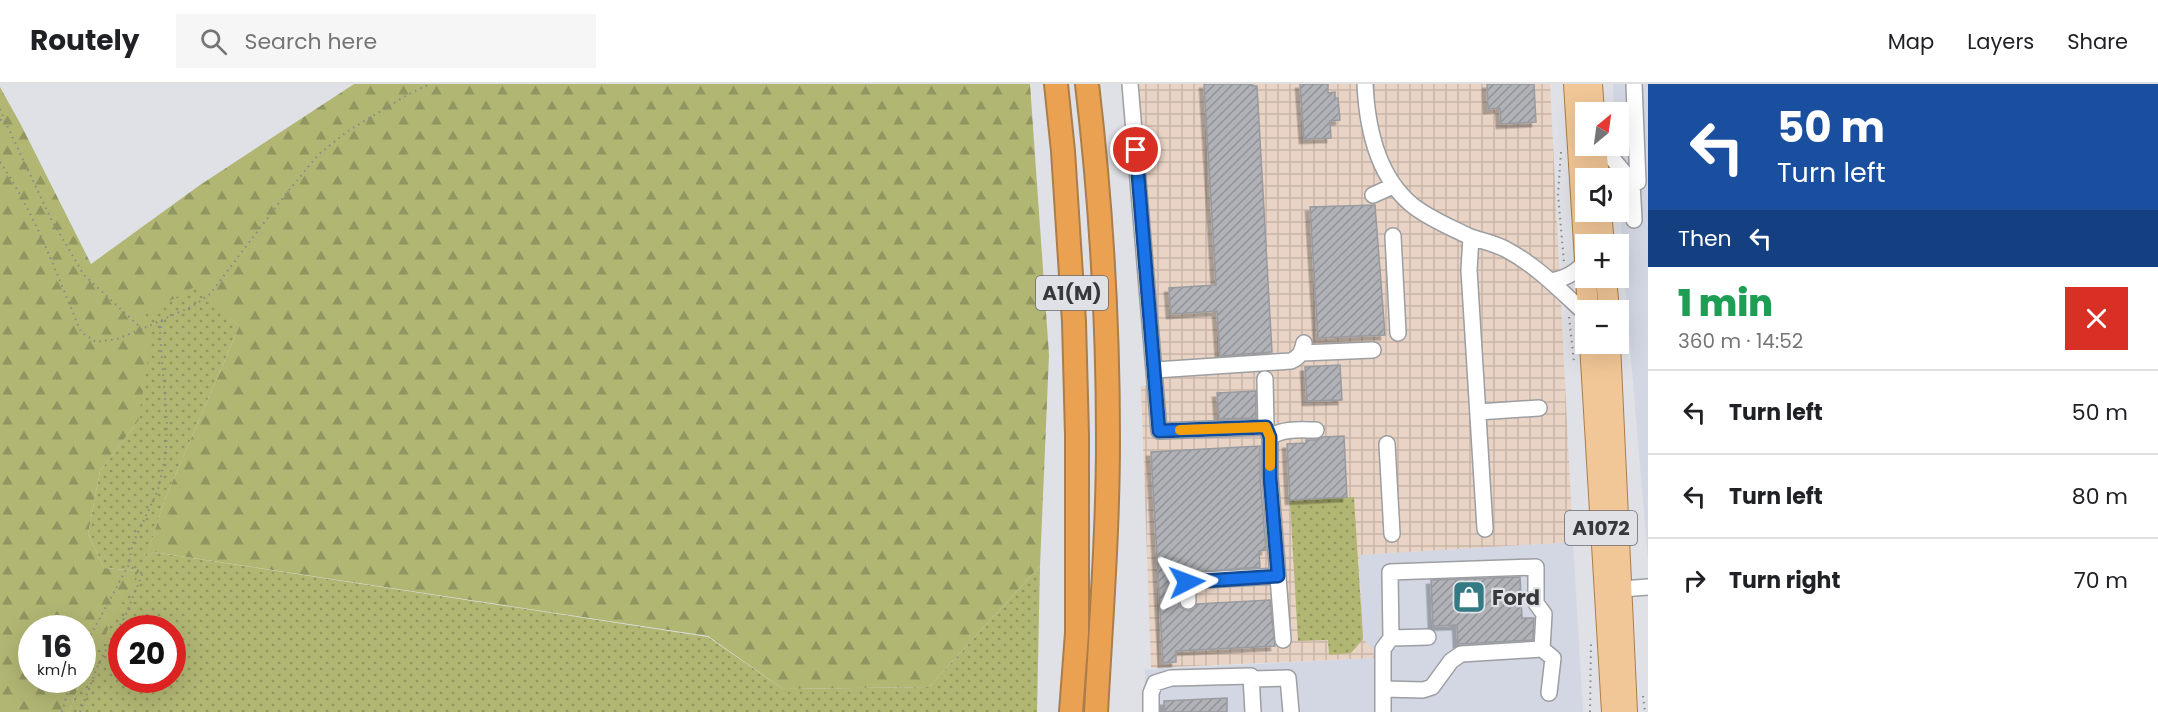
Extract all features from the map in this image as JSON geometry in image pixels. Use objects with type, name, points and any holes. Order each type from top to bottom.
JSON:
[{"type":"highway","name":"A1(M)","points":[[1056,84],[1063,151],[1074,322],[1077,435],[1077,633],[1071,712]]},
{"type":"highway","name":"A1(M)","points":[[1087,84],[1094,144],[1106,313],[1108,417],[1106,526],[1096,712]]},
{"type":"main road","points":[[1574,84],[1583,234]]},
{"type":"main road","points":[[1592,84],[1593,102]]},
{"type":"main road","name":"A1072","points":[[1591,354],[1612,712]]},
{"type":"main road","name":"A1072","points":[[1610,354],[1627,712]]},
{"type":"street","points":[[1130,84],[1159,431],[1316,430]]},
{"type":"street","points":[[1365,84],[1368,122],[1381,164],[1394,186],[1412,205],[1471,237],[1506,249],[1558,280],[1567,296],[1575,302]]},
{"type":"street","points":[[1634,84],[1639,181],[1634,220]]},
{"type":"street","points":[[1613,156],[1639,181]]},
{"type":"street","points":[[1373,195],[1394,186]]},
{"type":"street","points":[[1393,236],[1398,333]]},
{"type":"street","points":[[1471,237],[1469,270],[1485,529]]},
{"type":"street","points":[[1558,280],[1575,274]]},
{"type":"street","points":[[1155,370],[1291,361],[1298,358],[1303,348],[1373,350]]},
{"type":"street","points":[[1265,379],[1283,640]]},
{"type":"street","points":[[1478,412],[1539,408]]},
{"type":"street","points":[[1387,444],[1392,534]]},
{"type":"street","points":[[1383,712],[1390,572],[1536,567],[1536,603],[1544,614],[1542,649]]},
{"type":"street","points":[[1188,601],[1187,582],[1278,576]]},
{"type":"street","points":[[1622,589],[1648,587]]},
{"type":"street","points":[[1387,644],[1428,637]]},
{"type":"street","points":[[1383,689],[1423,690],[1432,687],[1450,661],[1461,654],[1542,649],[1553,658],[1549,693]]},
{"type":"street","points":[[1151,712],[1151,693],[1155,683],[1171,678],[1251,676],[1253,712]]},
{"type":"street","points":[[1251,679],[1288,678],[1291,712]]},
{"type":"path","points":[[0,162],[37,229],[81,332],[96,342],[117,339],[193,306],[210,294],[318,155],[348,130],[430,84]]},
{"type":"path","points":[[0,109],[2,120],[51,219],[84,275],[142,329]]},
{"type":"path","points":[[1558,280],[1558,194],[1562,145]]},
{"type":"path","points":[[1567,296],[1575,367]]},
{"type":"path","points":[[96,625],[128,566],[133,543],[158,490],[166,453],[167,424],[160,334],[162,318]]},
{"type":"path","points":[[80,712],[99,663],[125,616],[142,576],[139,571],[128,566]]},
{"type":"path","points":[[1590,712],[1591,638]]},
{"type":"path","points":[[62,712],[67,693]]},
{"type":"shaded area","points":[[1122,84],[1550,84],[1573,542],[1359,555],[1363,639],[1373,649],[1374,658],[1151,668],[1141,386],[1149,385],[1133,175]]},
{"type":"shaded area","points":[[1613,84],[1648,84],[1648,560],[1629,335],[1629,300],[1626,300],[1625,288],[1629,288],[1629,234],[1622,234],[1621,222],[1629,222],[1629,168],[1617,168],[1617,156],[1629,156],[1629,102],[1614,102]]},
{"type":"shaded area","name":"Ford","points":[[1573,542],[1583,712],[1145,712],[1145,670],[1373,658],[1373,649],[1363,639],[1359,555]]},
{"type":"green space","points":[[354,84],[1030,84],[1049,355],[1040,566],[929,687],[783,689],[708,636],[153,552],[144,564],[165,499],[239,327],[198,285],[143,316],[152,336],[138,421],[100,471],[88,534],[104,568],[139,571],[116,615],[108,615],[108,629],[96,652],[96,615],[18,615],[18,693],[76,693],[69,712],[0,712],[0,87],[91,264],[200,185]]},
{"type":"green space","points":[[199,284],[239,327],[165,499],[145,562],[153,552],[708,637],[783,689],[929,687],[1040,566],[1037,712],[69,712],[76,693],[96,693],[96,650],[108,628],[108,693],[186,693],[186,615],[115,615],[138,571],[104,568],[88,534],[100,471],[138,421],[142,316]]},
{"type":"green space","points":[[1354,497],[1363,639],[1351,653],[1329,655],[1328,640],[1298,641],[1290,500]]},
{"type":"building","points":[[1204,84],[1252,84],[1252,86],[1257,86],[1272,352],[1220,356],[1217,311],[1171,314],[1169,288],[1216,285]]},
{"type":"building","points":[[1300,84],[1328,84],[1328,93],[1335,92],[1335,98],[1338,98],[1340,120],[1330,121],[1331,138],[1304,139]]},
{"type":"building","points":[[1487,84],[1534,84],[1536,122],[1501,124],[1500,108],[1488,109]]},
{"type":"building","points":[[1375,205],[1385,335],[1318,338],[1310,207]]},
{"type":"building","points":[[1340,365],[1342,400],[1307,401],[1305,367]]},
{"type":"building","points":[[1256,391],[1256,418],[1219,419],[1217,393]]},
{"type":"building","points":[[1344,436],[1347,497],[1290,500],[1287,444],[1306,443],[1306,440],[1323,437]]},
{"type":"building","points":[[1260,446],[1260,478],[1266,550],[1259,551],[1260,567],[1182,573],[1177,581],[1178,601],[1180,607],[1188,611],[1194,609],[1197,604],[1270,600],[1275,646],[1176,651],[1176,662],[1163,663],[1151,452]]},
{"type":"building","points":[[1520,577],[1522,618],[1534,618],[1533,640],[1458,644],[1457,625],[1433,626],[1431,580]]},
{"type":"building","points":[[1227,698],[1227,712],[1164,712],[1164,701]]},
{"type":"slow traffic","points":[[1180,430],[1266,427],[1270,437],[1270,466]]},
{"type":"place","name":"Ford","points":[[1469,597]]},
{"type":"route","points":[[1136,150],[1159,431],[1266,427],[1270,437],[1270,477],[1278,576],[1187,582]]}]
